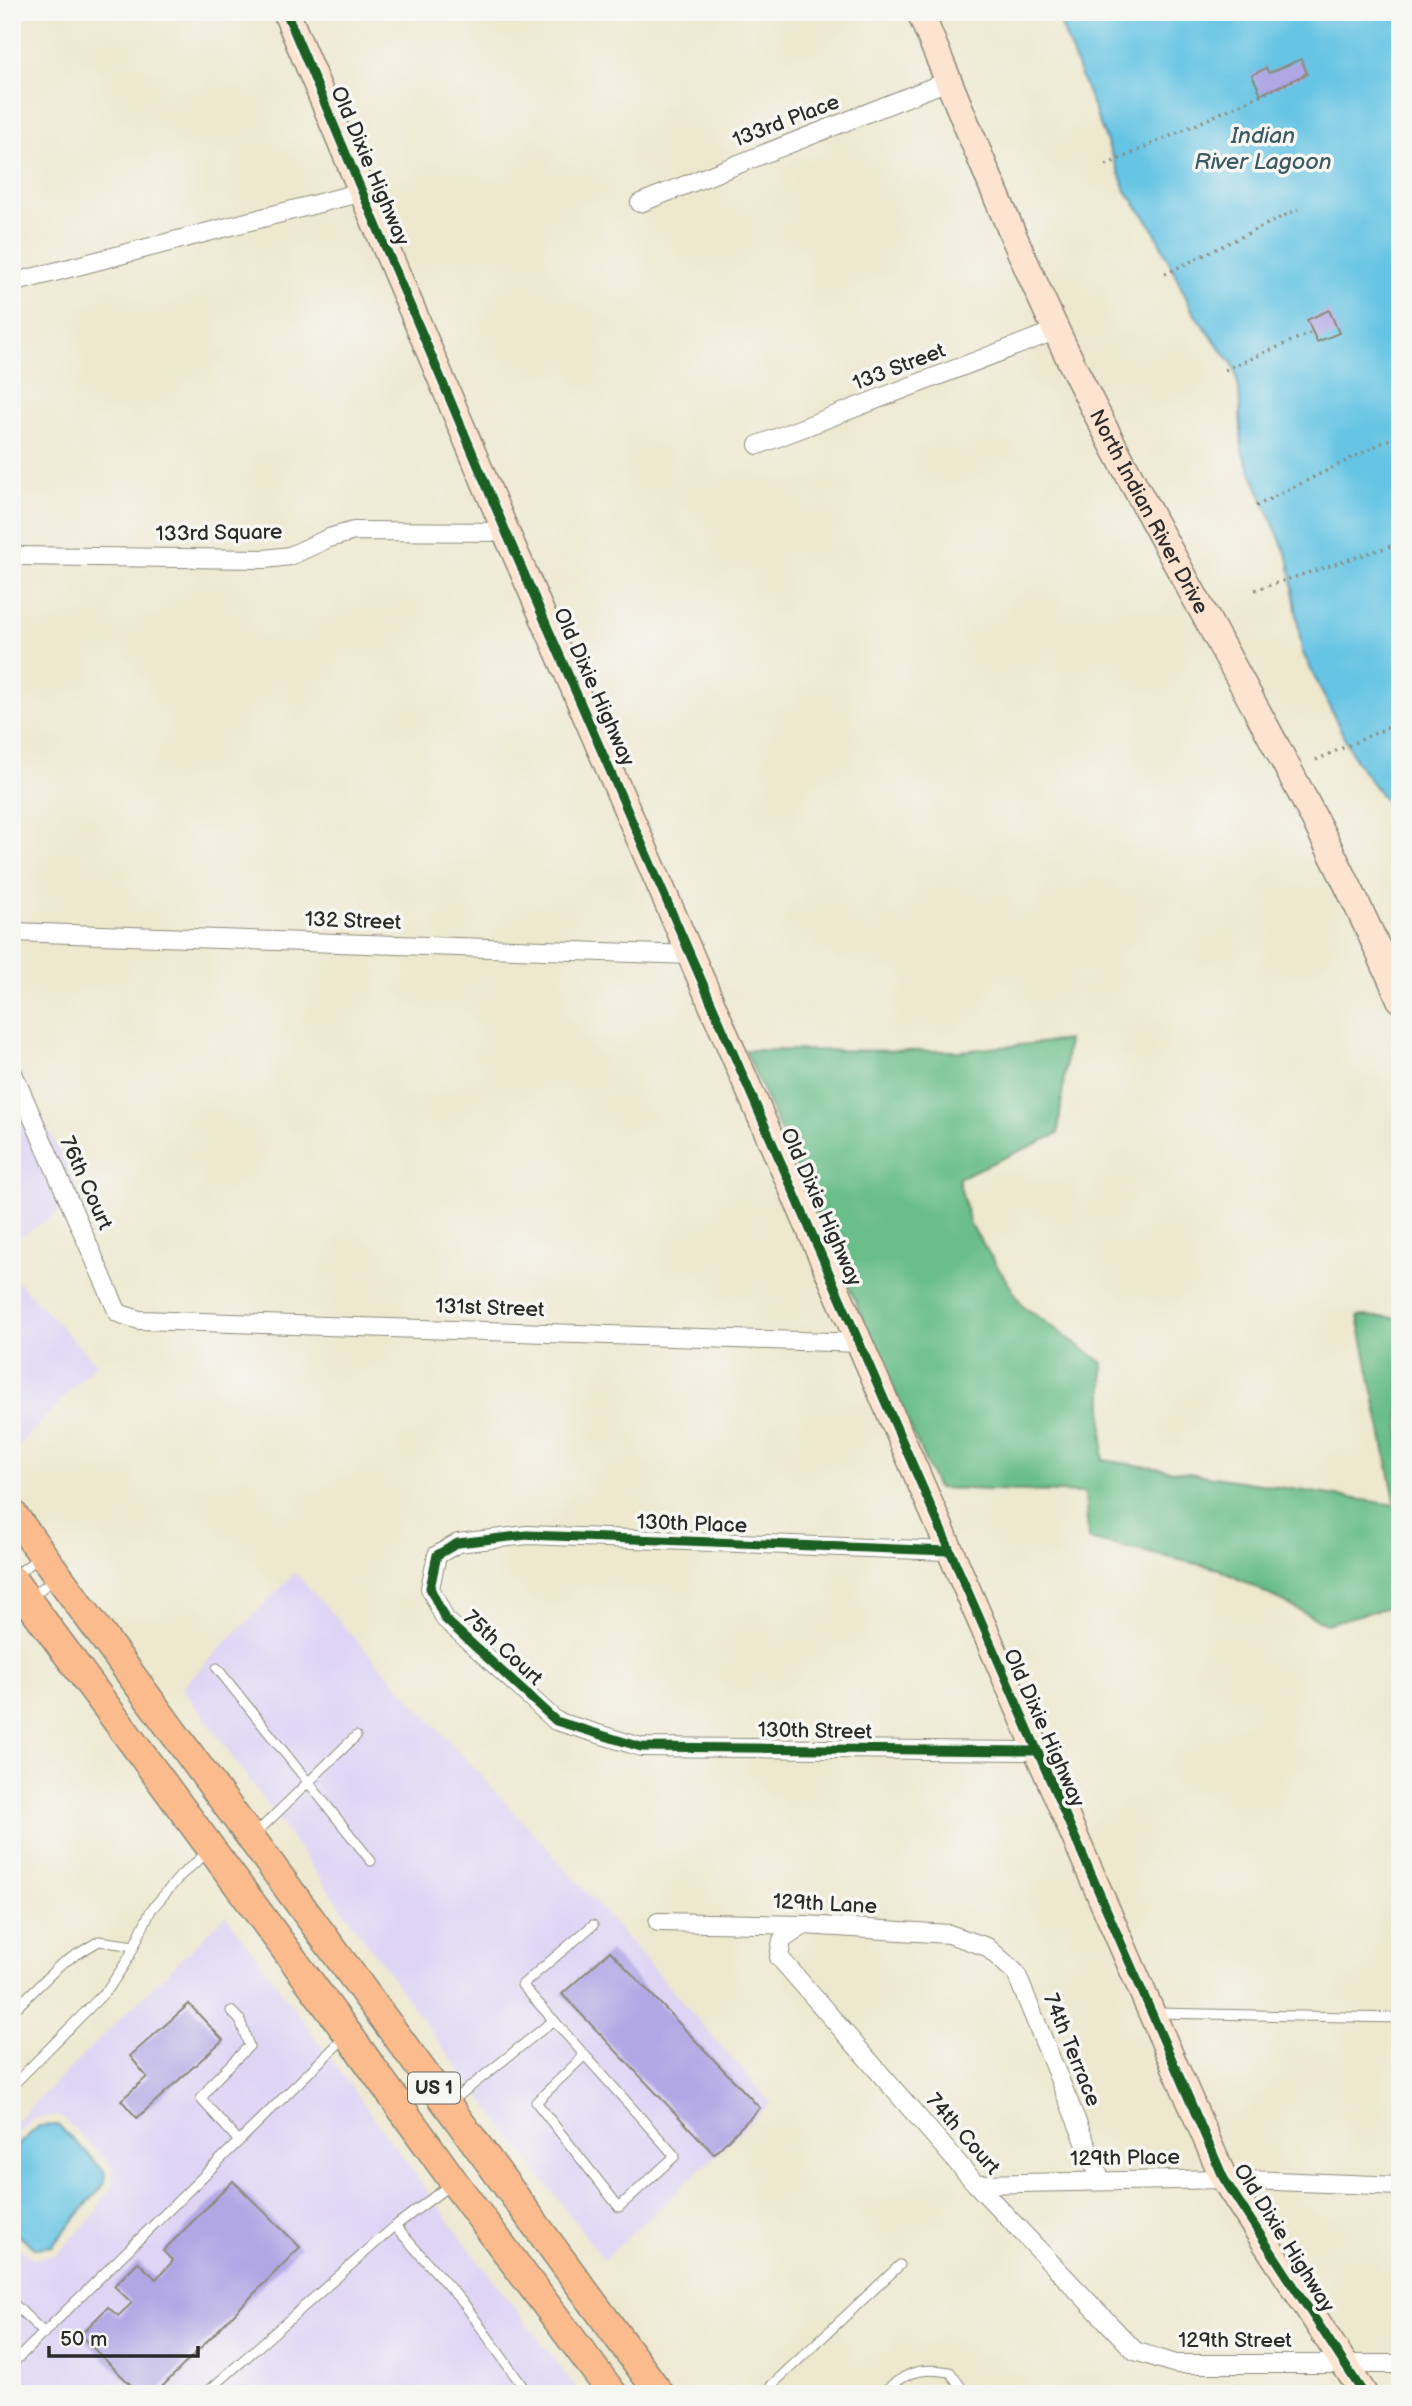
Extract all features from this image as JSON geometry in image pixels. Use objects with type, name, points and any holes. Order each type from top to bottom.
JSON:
[{"type":"main road","name":"US 1","points":[[12,1513],[660,2394]]},
{"type":"main road","name":"US 1","points":[[16,1592],[212,1849],[454,2182],[613,2394]]},
{"type":"street","name":"Old Dixie Highway","points":[[286,12],[506,532],[861,1343],[1035,1751],[1224,2179],[1364,2394]]},
{"type":"street","name":"North Indian River Drive","points":[[920,12],[1056,330],[1097,416],[1303,793],[1400,999]]},
{"type":"street","name":"133rd Place","points":[[640,203],[948,81]]},
{"type":"street","points":[[12,283],[362,192]]},
{"type":"street","name":"133 Street","points":[[758,445],[1056,330]]},
{"type":"street","name":"133rd Square","points":[[12,556],[265,559],[290,556],[329,538],[354,531],[506,532]]},
{"type":"street","name":"132 Street","points":[[12,932],[692,955]]},
{"type":"street","name":"76th Court","points":[[12,1070],[118,1313]]},
{"type":"street","name":"131st Street","points":[[118,1313],[139,1320],[861,1343]]},
{"type":"street","name":"130th Place","points":[[437,1555],[458,1543],[527,1535],[948,1551]]},
{"type":"street","name":"75th Court","points":[[437,1555],[430,1587],[445,1619],[556,1721],[596,1735]]},
{"type":"street","name":"130th Street","points":[[596,1735],[640,1746],[1035,1751]]},
{"type":"street","name":"129th Lane","points":[[658,1922],[804,1925],[949,1934],[987,1947]]},
{"type":"street","name":"74th Court","points":[[804,1925],[782,1940],[779,1957],[976,2184],[1135,2351],[1154,2359]]},
{"type":"street","name":"74th Terrace","points":[[987,1947],[1016,1973],[1101,2181]]},
{"type":"street","name":"129th Place","points":[[976,2184],[1224,2179],[1400,2186]]},
{"type":"street","name":"129th Street","points":[[1154,2359],[1176,2364],[1400,2364]]},
{"type":"lane","points":[[16,1592],[50,1566]]},
{"type":"lane","points":[[16,1592],[50,1566]]},
{"type":"lane","points":[[217,1668],[371,1861]]},
{"type":"lane","points":[[251,1838],[356,1736]]},
{"type":"lane","points":[[14,2080],[109,1988],[134,1946],[150,1910],[181,1875],[212,1849]]},
{"type":"lane","points":[[585,2054],[537,2102],[619,2207],[675,2156],[585,2054],[523,1986],[593,1925]]},
{"type":"lane","points":[[12,2012],[61,1964],[99,1941],[134,1946]]},
{"type":"lane","points":[[232,2011],[240,2020],[249,2046],[214,2081],[201,2099],[239,2141]]},
{"type":"lane","points":[[1151,2013],[1400,2018]]},
{"type":"lane","points":[[447,2105],[554,2020]]},
{"type":"lane","points":[[12,2364],[348,2034]]},
{"type":"lane","points":[[205,2394],[395,2226],[454,2182]]},
{"type":"lane","points":[[395,2226],[465,2305],[528,2394]]},
{"type":"lane","points":[[762,2394],[900,2265]]},
{"type":"lane","points":[[12,2302],[44,2333]]},
{"type":"lane","points":[[880,2394],[905,2375],[926,2368],[950,2372],[966,2394]]},
{"type":"path","points":[[1106,165],[1307,74]]},
{"type":"path","points":[[1165,274],[1298,209]]},
{"type":"path","points":[[1225,370],[1312,332]]},
{"type":"path","points":[[1256,506],[1400,434]]},
{"type":"path","points":[[1255,590],[1400,543]]},
{"type":"path","points":[[1316,760],[1400,722]]},
{"type":"shaded area","points":[[12,1056],[82,1198],[12,1242]]},
{"type":"shaded area","points":[[12,1276],[96,1363],[12,1453]]},
{"type":"shaded area","points":[[295,1573],[550,1851],[771,2103],[604,2260],[435,2037],[182,1687]]},
{"type":"shaded area","points":[[226,1915],[475,2256],[581,2394],[12,2394],[12,2242],[33,2258],[56,2255],[92,2217],[114,2182],[112,2166],[61,2116],[33,2118],[12,2138],[12,2125]]},
{"type":"green space","points":[[1068,1040],[1058,1134],[958,1178],[970,1224],[1023,1306],[1103,1363],[1103,1460],[1396,1505],[1400,1531],[1400,1604],[1326,1624],[1219,1569],[1088,1539],[1085,1493],[937,1488],[745,1050],[961,1051]]},
{"type":"green space","points":[[1358,1316],[1400,1318],[1400,1505],[1396,1505]]},
{"type":"water","name":"Indian River Lagoon","points":[[1056,12],[1400,12],[1400,821],[1356,761],[1302,651],[1289,560],[1242,451],[1239,388],[1233,365],[1193,312],[1153,228],[1126,191]]},
{"type":"water","points":[[58,2125],[104,2171],[105,2183],[52,2246],[35,2248],[12,2231],[12,2150],[39,2126]]},
{"type":"building","points":[[1301,59],[1307,74],[1261,94],[1252,75],[1266,68],[1269,73]]},
{"type":"building","points":[[1329,310],[1339,333],[1317,342],[1307,320]]},
{"type":"building","points":[[12,1863],[20,1889],[12,1900]]},
{"type":"building","points":[[610,1951],[760,2108],[714,2154],[562,1994]]},
{"type":"building","points":[[189,2004],[223,2040],[137,2118],[121,2100],[147,2077],[130,2056]]},
{"type":"building","points":[[233,2181],[300,2247],[155,2394],[140,2394],[80,2335],[108,2307],[118,2316],[132,2303],[114,2286],[138,2262],[156,2279],[173,2261],[163,2251]]},
{"type":"cycle path","points":[[286,12],[506,532],[1224,2179],[1364,2394]]},
{"type":"cycle path","points":[[948,1551],[527,1535],[458,1543],[437,1555],[430,1588],[445,1619],[556,1721],[641,1747],[1035,1751]]}]
